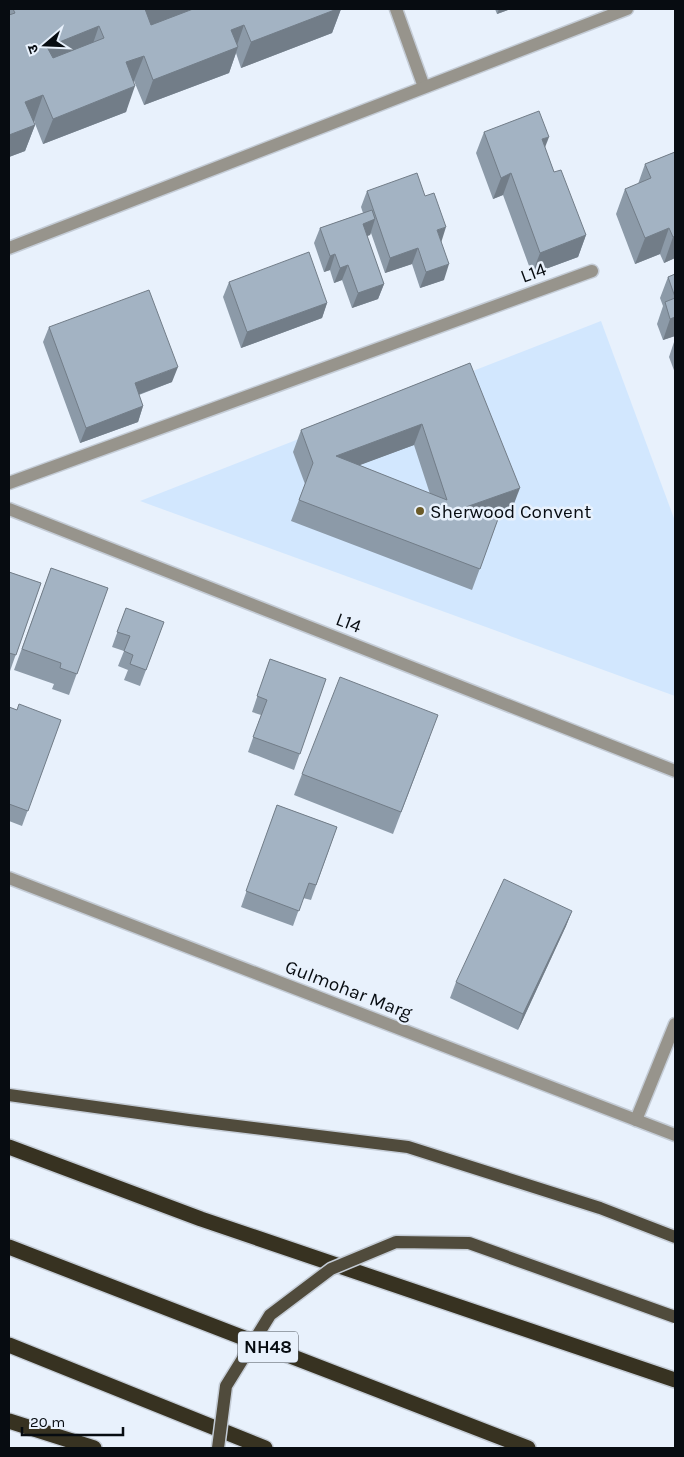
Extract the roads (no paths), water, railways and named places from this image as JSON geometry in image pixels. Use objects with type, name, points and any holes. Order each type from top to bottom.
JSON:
[{"type":"highway","points":[[9,1147],[201,1219],[675,1380]]},
{"type":"highway","name":"NH48","points":[[9,1246],[528,1448]]},
{"type":"highway","points":[[9,1345],[265,1448]]},
{"type":"highway","points":[[9,1422],[94,1448]]},
{"type":"main road","points":[[9,1095],[189,1120],[408,1147],[600,1208],[675,1237]]},
{"type":"main road","points":[[218,1448],[226,1386],[270,1315],[331,1269],[396,1242],[469,1243],[675,1316]]},
{"type":"street","points":[[396,9],[424,87]]},
{"type":"street","points":[[9,248],[627,9]]},
{"type":"street","name":"L14","points":[[9,484],[592,271]]},
{"type":"street","name":"L14","points":[[9,509],[675,770]]},
{"type":"street","name":"Gulmohar Marg","points":[[9,878],[675,1135]]},
{"type":"street","points":[[636,1120],[675,1024]]},
{"type":"place","name":"Sherwood Convent","points":[[420,511]]}]
